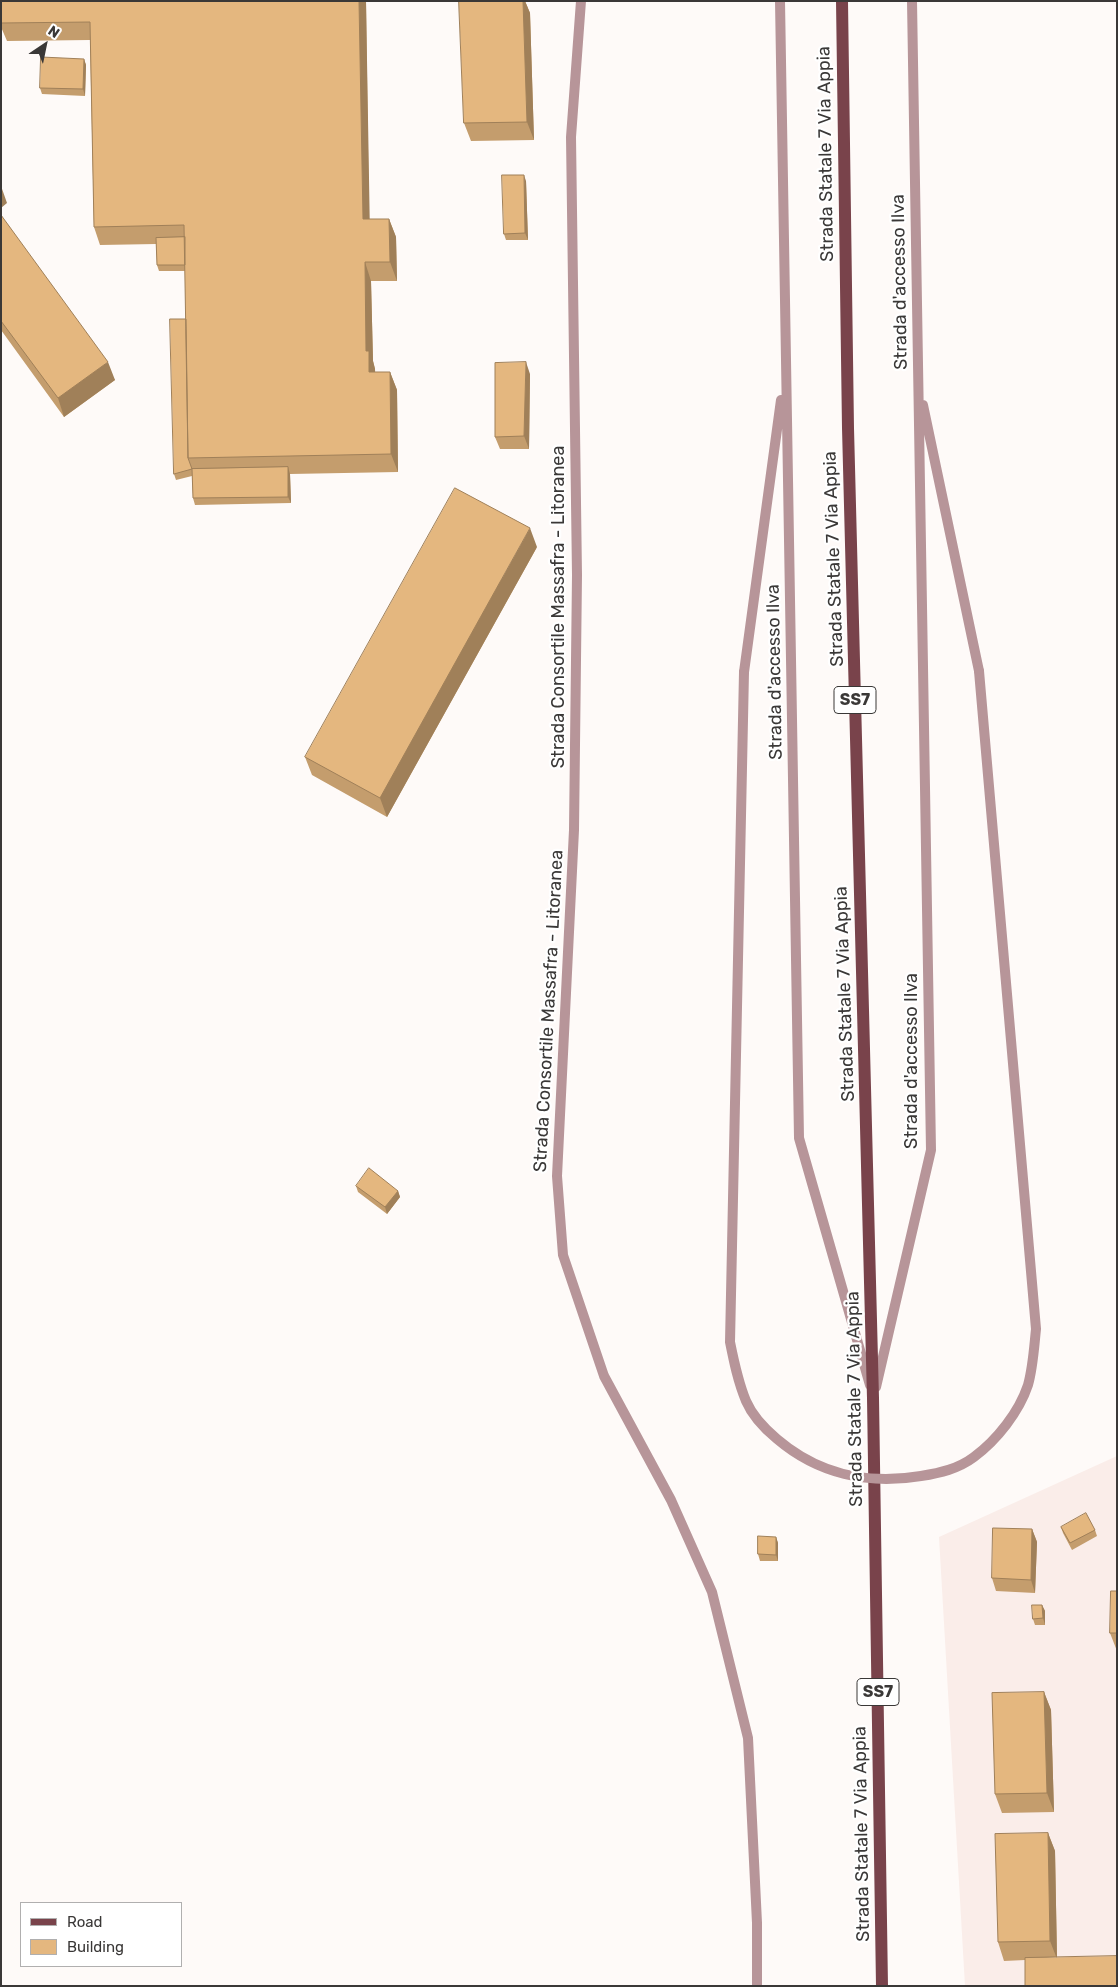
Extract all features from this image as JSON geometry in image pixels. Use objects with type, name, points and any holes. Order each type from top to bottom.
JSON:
[{"type":"main road","name":"Strada Statale 7 Via Appia","points":[[842,1],[848,428],[873,1398],[882,1986]]},
{"type":"street","name":"Strada Consortile Massafra - Litoranea","points":[[581,1],[571,138],[577,575],[574,830],[557,1176],[563,1255],[604,1376],[670,1500],[712,1592],[748,1738],[757,1922],[757,1986]]},
{"type":"street","name":"Strada d'accesso Ilva","points":[[780,1],[799,1138],[873,1398]]},
{"type":"street","name":"Strada d'accesso Ilva","points":[[873,1398],[931,1150],[912,1]]},
{"type":"street","points":[[786,367],[744,672],[730,1342],[736,1371],[746,1402],[766,1429],[790,1450],[816,1465],[840,1475],[867,1479],[903,1479],[954,1469],[974,1457],[987,1445],[1014,1413],[1027,1386],[1033,1359],[1036,1329],[979,671],[918,381]]},
{"type":"shaded area","points":[[1117,1456],[1117,1986],[965,1986],[939,1537]]},
{"type":"building","points":[[1,1],[359,1],[363,219],[389,219],[390,262],[365,262],[366,351],[369,351],[369,372],[390,372],[391,454],[188,458],[184,225],[94,227],[90,22],[1,23]]},
{"type":"building","points":[[459,1],[523,1],[527,122],[464,123]]},
{"type":"building","points":[[41,57],[84,59],[83,89],[40,88]]},
{"type":"building","points":[[502,175],[524,175],[525,233],[504,234]]},
{"type":"building","points":[[1,215],[108,362],[58,398],[1,321]]},
{"type":"building","points":[[185,237],[185,265],[157,265],[156,238]]},
{"type":"building","points":[[170,319],[186,319],[188,458],[192,469],[174,474]]},
{"type":"building","points":[[526,362],[524,436],[495,437],[495,363]]},
{"type":"building","points":[[288,467],[288,497],[193,498],[192,469]]},
{"type":"building","points":[[455,488],[530,528],[380,798],[305,757]]},
{"type":"building","points":[[369,1168],[398,1191],[385,1207],[356,1186]]},
{"type":"building","points":[[1086,1513],[1095,1530],[1070,1543],[1061,1527]]},
{"type":"building","points":[[993,1528],[1032,1529],[1031,1580],[992,1578]]},
{"type":"building","points":[[758,1536],[776,1537],[776,1555],[758,1554]]},
{"type":"building","points":[[1111,1591],[1117,1591],[1117,1633],[1110,1633]]},
{"type":"building","points":[[1032,1605],[1042,1605],[1043,1618],[1033,1619]]},
{"type":"building","points":[[1044,1692],[1047,1793],[995,1794],[992,1693]]},
{"type":"building","points":[[1048,1833],[1050,1941],[998,1942],[995,1834]]},
{"type":"building","points":[[1117,1956],[1117,1986],[1025,1986],[1025,1958]]}]
